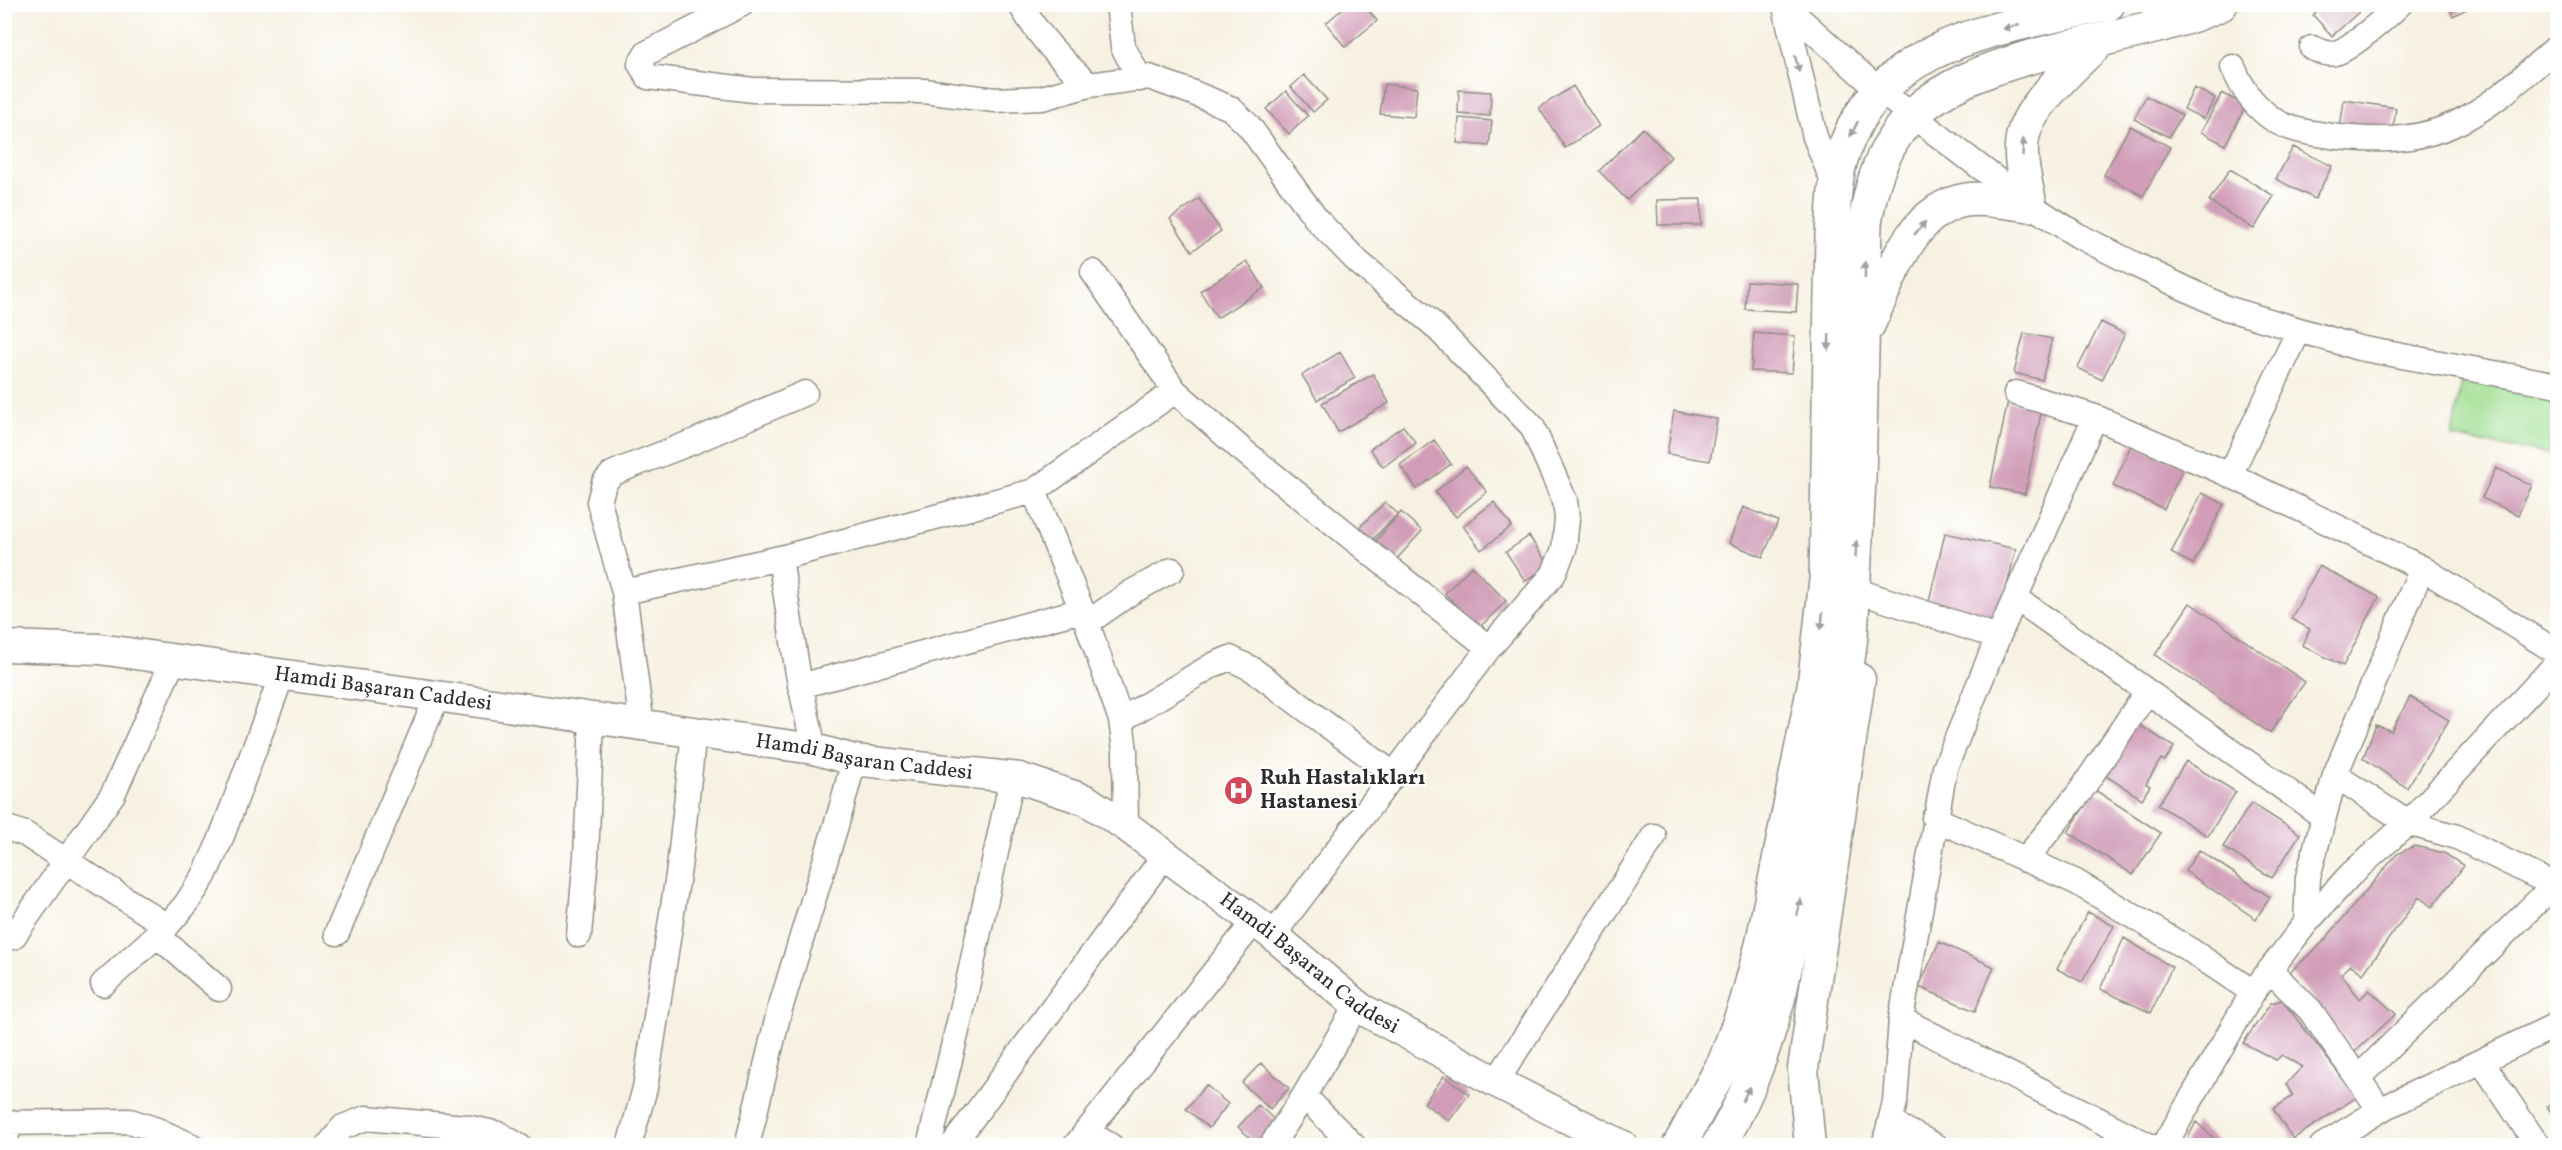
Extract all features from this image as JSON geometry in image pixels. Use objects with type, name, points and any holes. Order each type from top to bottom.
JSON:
[{"type":"main road","points":[[1679,1146],[1725,1060],[1746,1004],[1762,945],[1814,686],[1848,588],[1828,376],[1835,187],[1842,153],[1854,127],[1880,91],[1898,73],[1920,57],[1947,44],[2108,4]]},
{"type":"main road","points":[[1718,1146],[1750,1086],[1767,1041],[1780,992],[1844,690],[1864,335],[1865,224],[1870,192],[1879,164],[1894,136],[1911,116],[1931,99],[1958,82],[1984,72],[2101,39],[2169,25],[2221,4]]},
{"type":"main road","points":[[1864,335],[1900,258],[1918,227],[1939,209],[1967,200],[2030,205],[2022,164],[2024,132],[2050,91],[2101,39]]},
{"type":"street","points":[[742,4],[647,53],[640,64],[648,77],[753,90],[924,91],[995,100],[1042,98],[1089,86],[1149,78],[1230,108],[1249,126],[1317,220],[1358,262],[1433,324],[1532,426],[1565,501],[1567,519],[1564,549],[1553,576],[1489,648],[1394,774],[1264,928],[1081,1138],[1111,1146]]},
{"type":"street","points":[[1020,4],[1035,31],[1056,56],[1089,86]]},
{"type":"street","points":[[1118,4],[1123,47],[1140,79]]},
{"type":"street","points":[[2312,48],[2336,53],[2374,27],[2400,4]]},
{"type":"street","points":[[1784,6],[1880,91],[2030,205],[2077,234],[2226,308],[2359,348],[2558,385]]},
{"type":"street","points":[[1784,6],[1815,136],[1835,187]]},
{"type":"street","points":[[2233,67],[2247,95],[2259,109],[2293,129],[2369,141],[2396,140],[2421,136],[2468,118],[2490,104],[2558,46]]},
{"type":"street","points":[[1093,272],[1175,391],[1241,449],[1489,648]]},
{"type":"street","points":[[2230,476],[2299,330]]},
{"type":"street","points":[[624,592],[780,558],[1034,491],[1175,391]]},
{"type":"street","points":[[642,726],[624,592],[599,502],[600,492],[612,474],[805,393]]},
{"type":"street","points":[[2016,393],[2095,417],[2230,476],[2422,568],[2558,653]]},
{"type":"street","points":[[1884,1146],[1895,1102],[1901,1019],[1945,768],[1998,637],[2095,417]]},
{"type":"street","points":[[1034,491],[1084,616],[1121,720],[1125,751],[1126,825]]},
{"type":"street","points":[[780,558],[800,686],[814,749]]},
{"type":"street","points":[[2306,923],[2308,877],[2335,775],[2422,568]]},
{"type":"street","points":[[800,686],[1084,616],[1172,570]]},
{"type":"street","points":[[1810,1146],[1803,1069],[1860,680],[1848,588],[1998,637]]},
{"type":"street","points":[[2016,598],[2324,817]]},
{"type":"street","name":"Hamdi Başaran Caddesi","points":[[4,646],[99,649],[814,749],[854,760],[1012,778],[1086,800],[1126,825],[1164,856],[1264,928],[1357,1005],[1496,1082],[1623,1146]]},
{"type":"street","points":[[1121,720],[1214,665],[1230,658],[1252,669],[1394,774]]},
{"type":"street","points":[[14,938],[113,794],[174,659]]},
{"type":"street","points":[[2164,1146],[2253,992],[2306,923],[2351,874],[2408,823],[2558,662]]},
{"type":"street","points":[[103,984],[162,930],[186,904],[204,876],[220,841],[282,675]]},
{"type":"street","points":[[2025,860],[2080,792],[2147,692]]},
{"type":"street","points":[[337,933],[437,697]]},
{"type":"street","points":[[579,935],[586,857],[592,719]]},
{"type":"street","points":[[629,1146],[645,1088],[679,868],[694,733]]},
{"type":"street","points":[[747,1146],[779,1011],[842,808],[854,760]]},
{"type":"street","points":[[2335,775],[2408,823],[2457,837],[2555,886],[2358,1078]]},
{"type":"street","points":[[929,1146],[962,1010],[1012,778]]},
{"type":"street","points":[[1935,818],[2076,882],[2190,950],[2253,992]]},
{"type":"street","points":[[4,827],[25,834],[162,930],[219,989]]},
{"type":"street","points":[[1496,1082],[1654,836]]},
{"type":"street","points":[[952,1146],[1164,856]]},
{"type":"street","points":[[2270,970],[2310,1010],[2380,1110]]},
{"type":"street","points":[[1270,1146],[1304,1096],[1357,1005]]},
{"type":"street","points":[[1901,1019],[2150,1146]]},
{"type":"street","points":[[2322,1146],[2380,1110],[2558,1024]]},
{"type":"street","points":[[2482,1062],[2538,1146]]},
{"type":"street","points":[[1304,1096],[1354,1146]]},
{"type":"street","points":[[328,1146],[343,1127],[366,1118],[466,1127],[499,1134],[519,1146]]},
{"type":"street","points":[[6,1130],[130,1121],[192,1146]]},
{"type":"street","points":[[1890,1122],[1936,1146]]},
{"type":"green space","points":[[2461,381],[2557,396],[2557,455],[2452,438]]},
{"type":"building","points":[[1348,4],[1364,4],[1377,21],[1345,47],[1326,23]]},
{"type":"building","points":[[2325,4],[2352,4],[2359,12],[2332,36],[2313,15]]},
{"type":"building","points":[[2447,4],[2476,4],[2453,16]]},
{"type":"building","points":[[1304,75],[1327,100],[1313,112],[1291,87]]},
{"type":"building","points":[[1384,84],[1417,88],[1414,117],[1380,114]]},
{"type":"building","points":[[1573,86],[1599,126],[1565,148],[1539,108]]},
{"type":"building","points":[[2194,88],[2215,98],[2204,119],[2184,109]]},
{"type":"building","points":[[1459,90],[1491,92],[1490,116],[1458,114]]},
{"type":"building","points":[[1286,91],[1308,116],[1289,134],[1266,109]]},
{"type":"building","points":[[2222,93],[2246,106],[2225,145],[2201,132]]},
{"type":"building","points":[[2146,96],[2182,115],[2169,137],[2134,119]]},
{"type":"building","points":[[2344,100],[2396,108],[2392,137],[2340,128]]},
{"type":"building","points":[[1459,118],[1492,121],[1489,146],[1457,143]]},
{"type":"building","points":[[2130,126],[2170,147],[2143,196],[2104,175]]},
{"type":"building","points":[[1643,128],[1671,157],[1627,200],[1599,171]]},
{"type":"building","points":[[2293,147],[2332,166],[2315,199],[2276,179]]},
{"type":"building","points":[[2230,169],[2274,196],[2254,229],[2209,201]]},
{"type":"building","points":[[1199,199],[1221,231],[1192,251],[1170,219]]},
{"type":"building","points":[[1701,199],[1701,225],[1658,225],[1657,200]]},
{"type":"building","points":[[1247,261],[1264,288],[1217,318],[1200,291]]},
{"type":"building","points":[[1747,281],[1798,284],[1796,312],[1745,309]]},
{"type":"building","points":[[2101,322],[2125,334],[2102,380],[2078,368]]},
{"type":"building","points":[[1754,333],[1795,336],[1792,373],[1751,371]]},
{"type":"building","points":[[2024,333],[2052,339],[2042,380],[2014,373]]},
{"type":"building","points":[[1340,352],[1355,378],[1317,400],[1302,375]]},
{"type":"building","points":[[1373,374],[1389,403],[1338,432],[1322,403]]},
{"type":"building","points":[[2008,401],[2042,408],[2025,494],[1990,487]]},
{"type":"building","points":[[1674,411],[1717,419],[1710,461],[1667,454]]},
{"type":"building","points":[[1403,426],[1416,443],[1383,467],[1370,449]]},
{"type":"building","points":[[1434,440],[1451,464],[1417,489],[1400,465]]},
{"type":"building","points":[[2132,443],[2184,466],[2164,509],[2113,486]]},
{"type":"building","points":[[1466,466],[1487,492],[1456,517],[1435,492]]},
{"type":"building","points":[[2496,468],[2532,485],[2518,515],[2482,498]]},
{"type":"building","points":[[2202,493],[2224,504],[2193,564],[2171,553]]},
{"type":"building","points":[[1385,502],[1398,514],[1371,541],[1358,529]]},
{"type":"building","points":[[1494,502],[1512,526],[1481,550],[1463,526]]},
{"type":"building","points":[[1743,507],[1778,521],[1763,557],[1729,543]]},
{"type":"building","points":[[1401,512],[1422,531],[1393,563],[1372,545]]},
{"type":"building","points":[[1945,533],[2016,549],[1997,626],[1927,610]]},
{"type":"building","points":[[1529,536],[1549,566],[1525,581],[1506,552]]},
{"type":"building","points":[[1472,566],[1506,601],[1479,628],[1445,593]]},
{"type":"building","points":[[2319,566],[2379,597],[2343,666],[2302,645],[2310,629],[2291,619]]},
{"type":"building","points":[[2190,603],[2305,682],[2270,733],[2155,655]]},
{"type":"building","points":[[2410,697],[2449,720],[2407,788],[2363,758],[2376,725],[2391,731]]},
{"type":"building","points":[[2130,719],[2174,747],[2165,761],[2161,759],[2146,784],[2150,786],[2142,799],[2098,771]]},
{"type":"building","points":[[2186,761],[2236,792],[2208,836],[2158,805]]},
{"type":"building","points":[[2095,790],[2161,833],[2133,875],[2068,832]]},
{"type":"building","points":[[2251,803],[2300,834],[2272,878],[2223,847]]},
{"type":"building","points":[[2414,846],[2444,853],[2464,866],[2432,907],[2419,897],[2363,974],[2351,965],[2341,974],[2360,999],[2369,990],[2396,1014],[2355,1052],[2290,972],[2322,943],[2397,854]]},
{"type":"building","points":[[2199,850],[2270,897],[2256,919],[2185,871]]},
{"type":"building","points":[[2088,912],[2114,926],[2082,982],[2057,969]]},
{"type":"building","points":[[2124,938],[2172,967],[2151,1013],[2100,989]]},
{"type":"building","points":[[1939,942],[1994,967],[1975,1011],[1919,987]]},
{"type":"building","points":[[2282,1000],[2357,1097],[2293,1139],[2273,1109],[2293,1096],[2286,1084],[2302,1067],[2282,1055],[2276,1060],[2243,1043],[2271,1003]]},
{"type":"building","points":[[1261,1063],[1289,1088],[1270,1109],[1242,1083]]},
{"type":"building","points":[[1444,1076],[1469,1094],[1449,1121],[1424,1103]]},
{"type":"building","points":[[1206,1085],[1228,1104],[1209,1128],[1186,1109]]},
{"type":"building","points":[[2558,1100],[2558,1124],[2547,1106]]},
{"type":"building","points":[[1258,1105],[1276,1121],[1256,1143],[1238,1127]]},
{"type":"building","points":[[2196,1122],[2222,1146],[2184,1146]]},
{"type":"place","name":"Ruh Hastalıkları Hastanesi","points":[[1239,790]]}]
